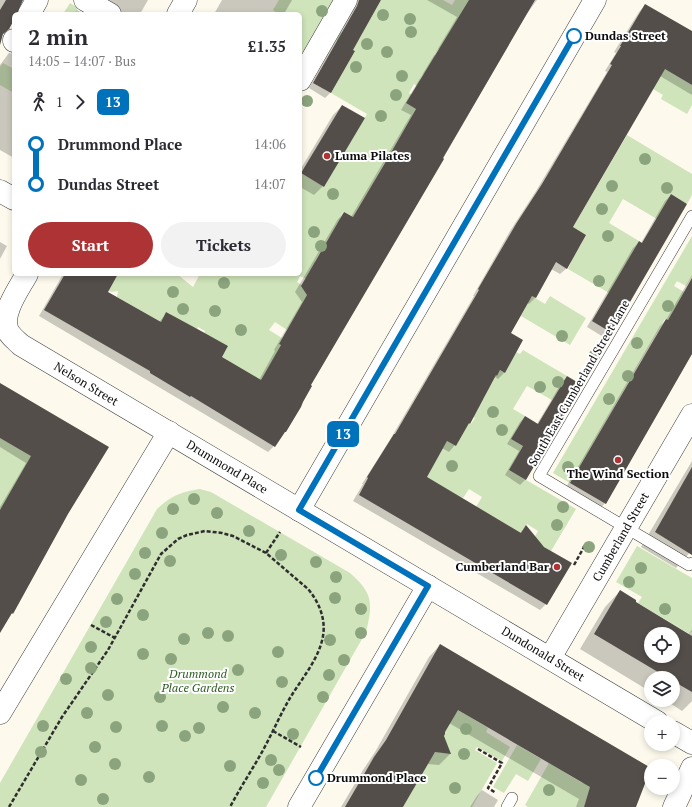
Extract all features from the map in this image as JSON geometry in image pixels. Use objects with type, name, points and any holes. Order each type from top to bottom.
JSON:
[{"type":"street","points":[[30,12],[37,0]]},
{"type":"street","points":[[85,0],[106,12]]},
{"type":"street","points":[[179,12],[186,0]]},
{"type":"street","points":[[302,77],[346,0]]},
{"type":"street","points":[[299,510],[595,0]]},
{"type":"street","points":[[0,191],[12,198]]},
{"type":"street","points":[[4,331],[8,308],[26,276]]},
{"type":"street","name":"Nelson Street","points":[[4,331],[21,345],[169,432]]},
{"type":"street","name":"Cumberland Street","points":[[550,658],[692,415]]},
{"type":"street","points":[[0,712],[169,432]]},
{"type":"street","name":"Drummond Place","points":[[169,432],[428,586]]},
{"type":"street","points":[[299,807],[428,586]]},
{"type":"street","name":"Dundonald Street","points":[[428,586],[645,715]]},
{"type":"street","points":[[680,736],[692,743]]},
{"type":"street","points":[[674,807],[692,768]]},
{"type":"lane","name":"South East Cumberland Street Lane","points":[[626,528],[539,476],[692,216]]},
{"type":"lane","points":[[626,528],[689,565],[692,563]]},
{"type":"path","points":[[9,807],[62,717],[108,650],[161,554],[178,539],[196,532],[205,531],[233,536],[266,554],[308,589],[320,607],[323,620],[323,635],[320,650],[290,699],[230,807]]},
{"type":"path","points":[[266,554],[280,532]]},
{"type":"path","points":[[574,565],[584,547],[583,546]]},
{"type":"path","points":[[91,625],[115,638]]},
{"type":"path","points":[[273,731],[301,747]]},
{"type":"path","points":[[478,749],[502,763],[488,788],[510,802]]},
{"type":"green space","points":[[279,0],[335,0],[304,53],[302,52],[302,12],[276,12],[273,10]]},
{"type":"green space","points":[[381,0],[443,0],[452,5],[455,0],[482,0],[449,55],[438,49],[434,55],[444,61],[434,79],[423,74],[420,79],[430,85],[426,91],[414,84],[409,93],[421,101],[409,98],[406,103],[416,109],[353,217],[343,212],[340,218],[349,223],[329,237],[315,261],[314,283],[300,276],[302,276],[302,174],[324,187],[367,114],[331,93],[355,51],[336,40],[341,32],[358,41]]},
{"type":"green space","points":[[70,3],[78,8],[76,12],[64,12]]},
{"type":"green space","points":[[3,63],[12,68],[12,92],[0,85],[0,67]]},
{"type":"green space","points":[[661,67],[692,85],[692,105],[687,114],[661,99],[663,95],[653,89]]},
{"type":"green space","points":[[627,135],[692,174],[692,195],[687,204],[671,194],[657,219],[623,199],[609,223],[639,241],[609,293],[568,269],[571,262],[557,254],[573,244],[579,248],[586,235],[573,227]]},
{"type":"green space","points":[[692,236],[692,276],[686,286],[677,281],[674,286],[684,292],[668,320],[665,319],[570,483],[553,473]]},
{"type":"green space","points":[[117,276],[179,276],[193,287],[199,276],[300,276],[297,282],[310,290],[287,330],[275,322],[269,330],[282,338],[279,344],[281,345],[261,383],[221,356],[228,346],[202,338],[205,331],[198,327],[191,339],[186,331],[170,314],[166,312],[161,322],[117,297],[118,291],[111,292],[108,290]]},
{"type":"green space","points":[[532,296],[545,304],[550,296],[586,318],[570,345],[521,316]]},
{"type":"green space","points":[[523,350],[567,376],[552,400],[527,386],[513,409],[525,416],[511,439],[523,446],[509,470],[576,509],[551,551],[533,540],[538,531],[527,524],[521,533],[476,507],[482,497],[469,489],[463,498],[412,479],[436,460],[447,441],[456,446],[459,441],[451,436],[461,418],[471,424],[475,418],[465,412],[484,398],[486,393],[478,389],[489,371],[497,376],[500,370],[505,373],[516,352],[520,354]]},
{"type":"green space","points":[[0,438],[42,460],[0,510]]},
{"type":"green space","name":"Drummond Place Gardens","points":[[200,489],[211,492],[350,573],[358,580],[367,593],[369,599],[370,613],[366,632],[266,807],[0,807],[0,783],[157,509],[176,495]]},
{"type":"green space","points":[[637,546],[692,578],[692,632],[688,633],[638,603],[642,597],[616,582]]},
{"type":"green space","points":[[457,705],[470,717],[488,728],[486,732],[510,747],[502,761],[477,747],[475,750],[497,763],[472,807],[403,807],[436,750],[441,753],[446,751],[447,744],[442,740]]},
{"type":"green space","points":[[517,745],[541,759],[528,781],[516,774],[504,793],[493,787]]},
{"type":"green space","points":[[549,763],[582,783],[585,778],[592,782],[584,807],[528,807],[525,805]]},
{"type":"building","points":[[6,0],[23,0],[18,12],[12,12],[12,24],[9,29],[3,34],[0,45],[0,10]]},
{"type":"building","points":[[359,0],[381,0],[353,50],[355,51],[331,93],[313,83]]},
{"type":"building","points":[[469,0],[535,0],[443,158],[444,159],[311,385],[312,386],[301,407],[275,447],[150,373],[150,371],[44,310],[64,276],[117,276],[108,292],[161,322],[166,312],[228,346],[222,357],[261,380],[281,345],[279,344],[307,295],[301,286],[344,212],[353,217],[416,109],[406,103]]},
{"type":"building","points":[[645,4],[692,31],[692,85],[665,69],[573,227],[586,235],[567,269],[556,262],[536,298],[532,296],[511,333],[523,340],[505,373],[500,370],[497,376],[496,375],[470,424],[469,423],[456,446],[447,441],[427,477],[521,533],[526,525],[544,547],[572,563],[547,605],[359,495],[368,478],[367,477],[395,434],[516,224],[542,184],[612,65],[610,64]]},
{"type":"building","name":"Luma Pilates","points":[[342,105],[365,118],[324,187],[302,174]]},
{"type":"building","points":[[671,194],[687,204],[612,333],[592,321],[639,241],[642,243]]},
{"type":"building","points":[[692,278],[692,354],[606,504],[570,483],[666,319],[668,320]]},
{"type":"building","points":[[567,376],[582,385],[526,480],[509,470],[523,446],[511,439],[525,416],[538,424]]},
{"type":"building","points":[[0,383],[109,447],[68,514],[13,614],[12,613],[0,633],[0,510],[31,456],[0,438]]},
{"type":"building","points":[[692,467],[692,555],[655,532]]},
{"type":"building","points":[[620,590],[636,600],[636,602],[677,627],[644,627],[644,663],[680,663],[680,629],[692,636],[692,692],[680,685],[680,671],[656,671],[594,634]]},
{"type":"building","points":[[440,644],[644,764],[644,786],[636,807],[584,807],[590,787],[458,710],[444,736],[451,754],[435,752],[403,807],[345,807],[374,757],[386,740]]},
{"type":"bus line","name":"13","points":[[316,778],[428,586],[299,510],[574,36]]},
{"type":"place","name":"Dundas Street","points":[[574,36]]},
{"type":"place","name":"Luma Pilates","points":[[327,156]]},
{"type":"place","name":"The Wind Section","points":[[618,460]]},
{"type":"place","name":"Cumberland Bar","points":[[557,567]]},
{"type":"place","name":"Drummond Place","points":[[316,778]]}]
